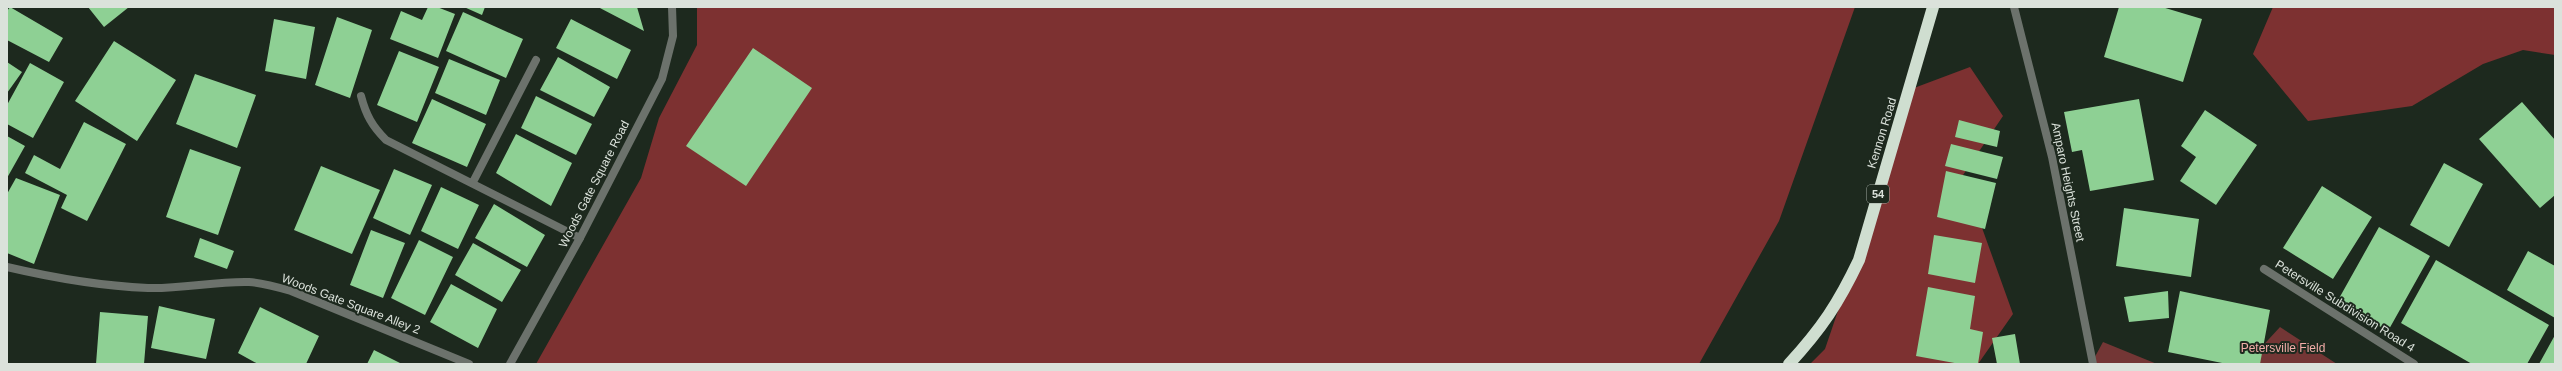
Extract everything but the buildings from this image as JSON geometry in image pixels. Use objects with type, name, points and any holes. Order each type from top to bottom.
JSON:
[{"type":"highway","name":"Kennon Road","points":[[1789,364],[1818,333],[1841,298],[1858,260],[1933,7]]},
{"type":"street","name":"Woods Gate Square Road","points":[[510,364],[580,238],[662,79],[673,36],[672,7]]},
{"type":"street","name":"Amparo Heights Street","points":[[2014,7],[2052,157],[2093,364]]},
{"type":"street","points":[[473,182],[536,60]]},
{"type":"street","points":[[362,96],[367,115],[375,129],[386,140],[473,182],[580,238]]},
{"type":"street","name":"Woods Gate Square Alley 2","points":[[7,267],[54,278],[149,288],[249,282],[269,285],[298,294],[469,364]]},
{"type":"street","name":"Petersville Subdivision Road 4","points":[[2264,269],[2414,364]]},
{"type":"green space","name":"Petersville Field","points":[[2280,327],[2337,364],[2246,364]]},
{"type":"green space","points":[[2103,342],[2157,364],[2091,364]]},
{"type":"shaded area","points":[[697,7],[1855,7],[1779,221],[1699,364],[536,364],[641,178],[659,118],[697,45]]},
{"type":"shaded area","points":[[2273,7],[2555,7],[2555,55],[2523,50],[2483,64],[2412,106],[2308,121],[2253,54]]},
{"type":"shaded area","points":[[1970,67],[2003,116],[1963,175],[2013,314],[1978,364],[1810,364],[1825,349],[1914,88]]}]
